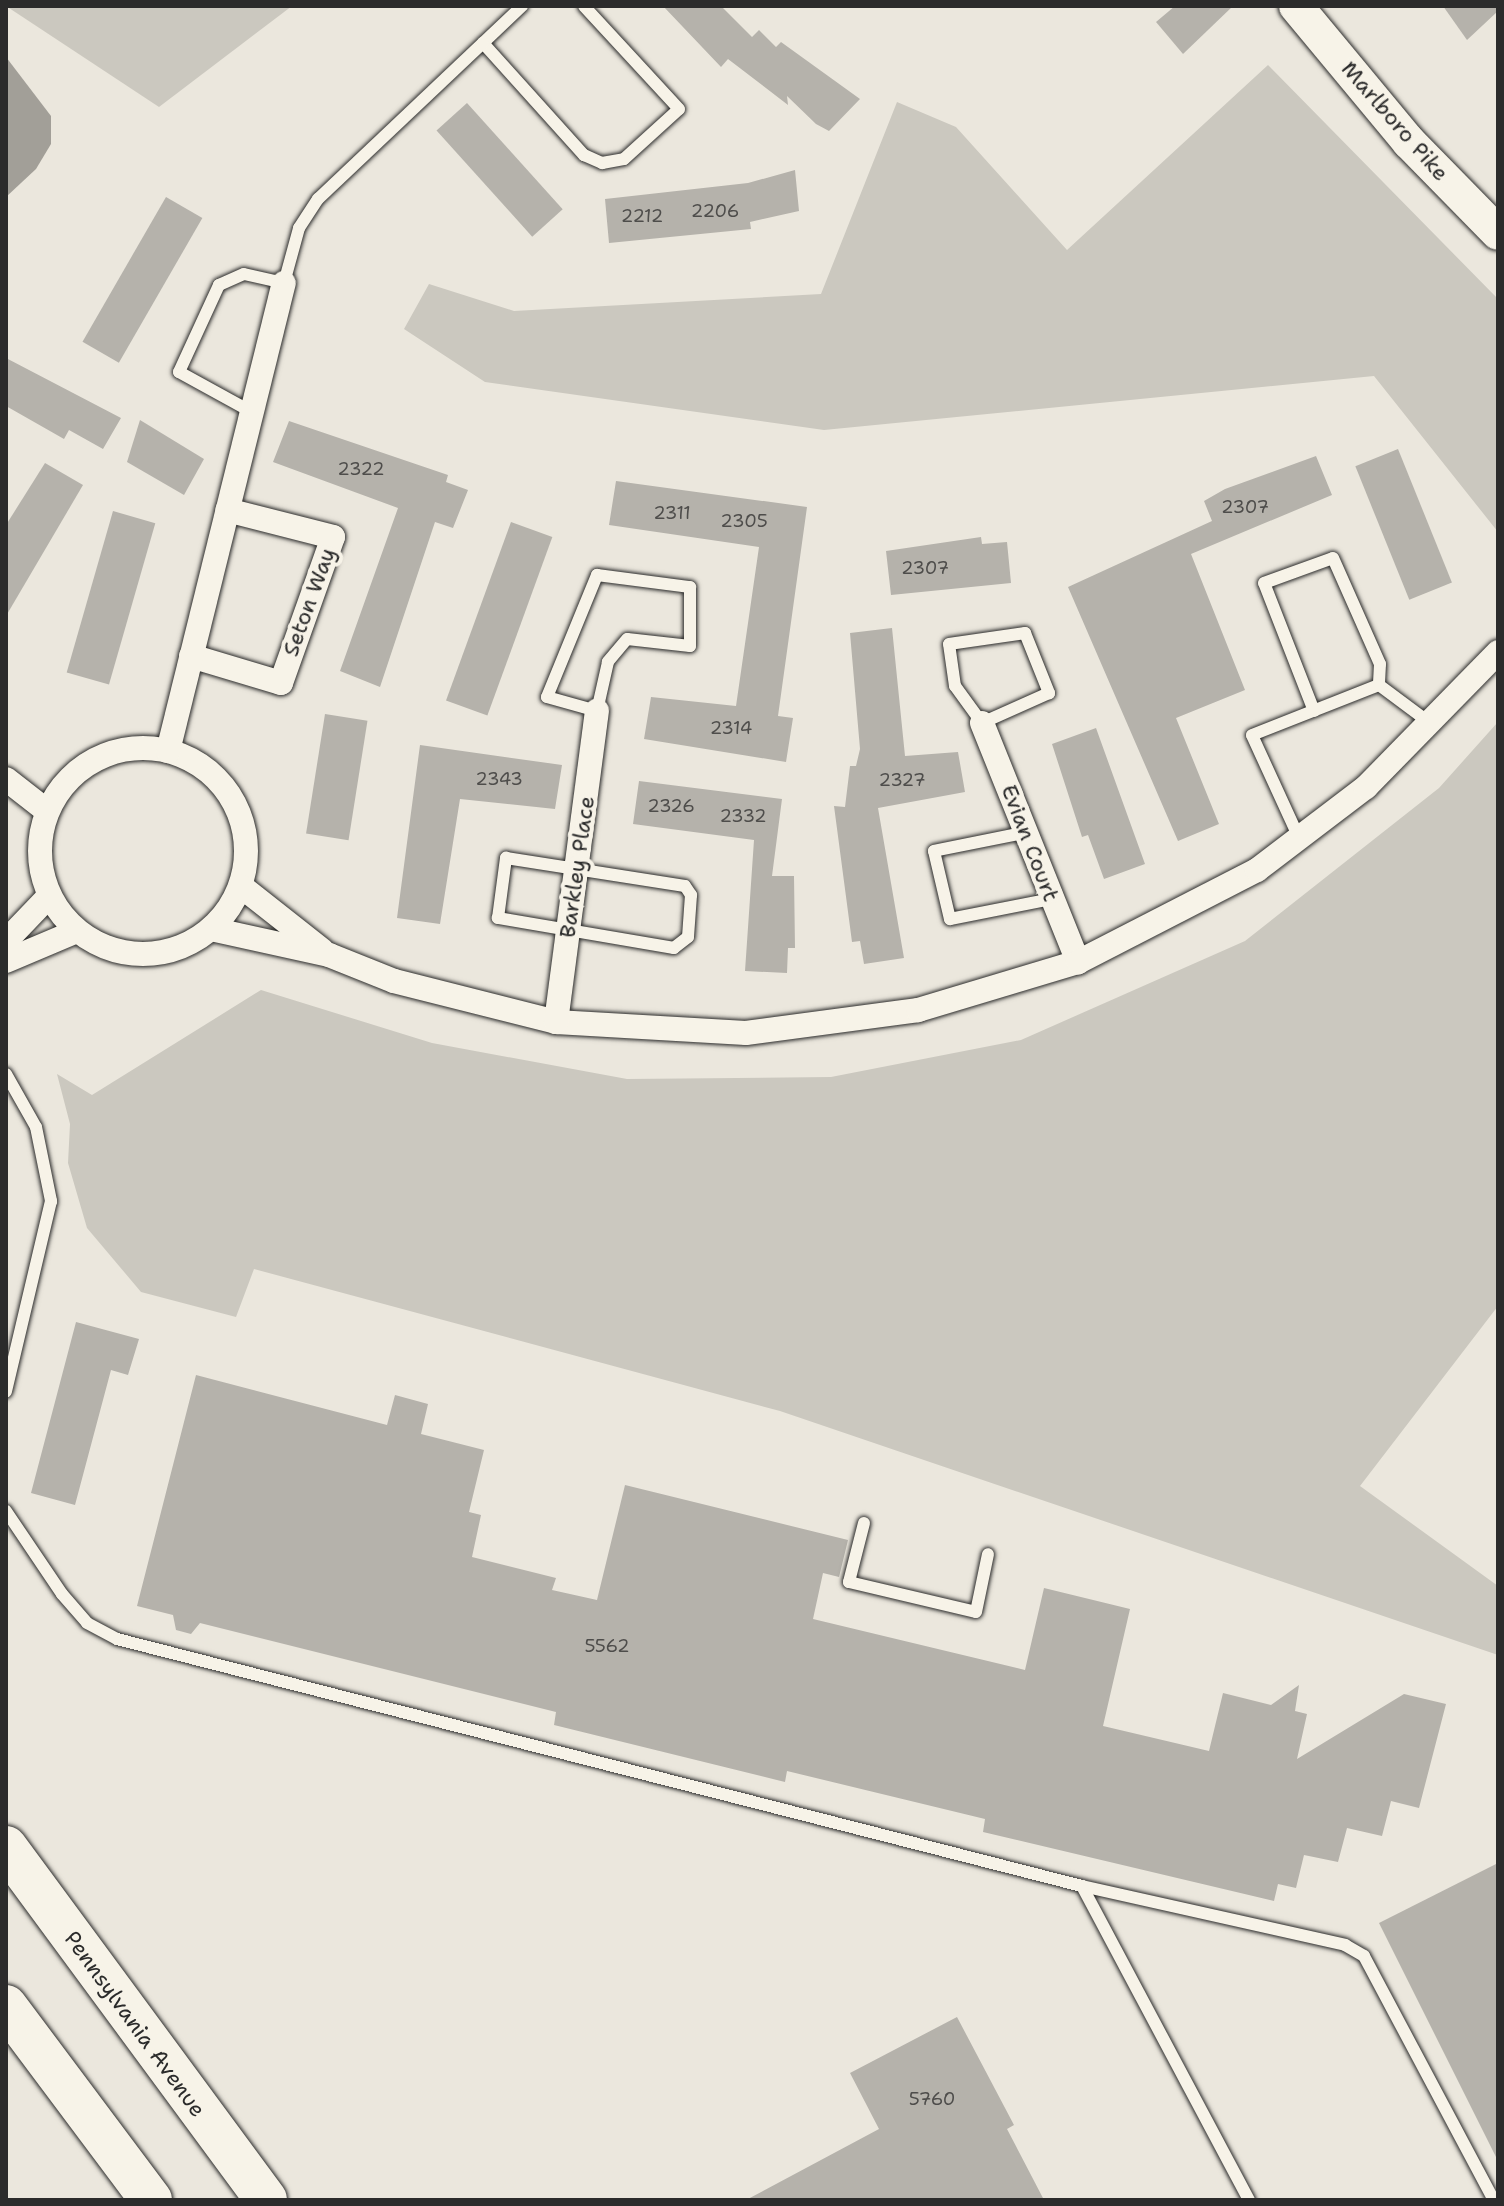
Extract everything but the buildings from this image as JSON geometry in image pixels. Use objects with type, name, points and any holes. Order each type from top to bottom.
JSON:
[{"type":"highway","name":"Pennsylvania Avenue","points":[[6,1847],[266,2200]]},
{"type":"highway","points":[[6,2006],[151,2200]]},
{"type":"main road","name":"Marlboro Pike","points":[[1296,6],[1409,142],[1498,233]]},
{"type":"street","points":[[168,751],[284,283]]},
{"type":"street","name":"Seton Way","points":[[191,656],[281,683],[333,537],[227,510]]},
{"type":"street","points":[[211,929],[329,955],[394,981],[556,1022],[668,1032],[796,1029],[918,1010],[1078,962],[1200,903],[1300,840],[1430,723],[1498,652]]},
{"type":"street","name":"Barkley Place","points":[[556,1022],[597,711]]},
{"type":"street","name":"Evian Court","points":[[982,723],[1078,962]]},
{"type":"street","points":[[130,748],[168,751],[211,773],[233,799],[246,845],[242,887],[211,929],[172,951],[137,955],[107,948],[77,931],[49,896],[39,851],[47,811],[64,784],[97,758],[130,748]]},
{"type":"street","points":[[6,779],[47,811]]},
{"type":"street","points":[[242,887],[329,955]]},
{"type":"street","points":[[6,941],[49,896]]},
{"type":"street","points":[[6,961],[77,931]]},
{"type":"lane","points":[[250,411],[179,372],[219,285],[244,274],[284,283],[299,228],[318,199],[522,6]]},
{"type":"lane","points":[[483,43],[584,155],[602,163],[624,159],[679,109],[584,6]]},
{"type":"lane","points":[[1314,711],[1264,583],[1333,558],[1380,664],[1379,685]]},
{"type":"lane","points":[[597,575],[690,587],[690,646],[627,639],[608,662],[597,711],[547,697],[597,575]]},
{"type":"lane","points":[[1025,633],[1049,693],[982,723],[955,686],[949,644],[1025,633]]},
{"type":"lane","points":[[1379,685],[1430,723]]},
{"type":"lane","points":[[1300,840],[1252,735],[1379,685]]},
{"type":"lane","points":[[1028,832],[934,851],[950,919],[1052,899]]},
{"type":"lane","points":[[506,858],[577,873],[685,886],[691,895],[688,937],[674,948],[498,918],[506,858]]},
{"type":"lane","points":[[6,1074],[36,1127],[51,1201],[6,1392]]},
{"type":"lane","points":[[6,1511],[44,1573],[87,1623],[117,1639],[1082,1886],[1345,1945],[1364,1956],[1494,2200]]},
{"type":"lane","points":[[864,1523],[849,1582],[976,1612],[988,1554]]},
{"type":"lane","points":[[1082,1886],[1249,2200]]},
{"type":"shaded area","points":[[6,6],[292,6],[159,107]]},
{"type":"shaded area","points":[[6,57],[51,116],[51,144],[36,169],[6,197]]},
{"type":"shaded area","points":[[1268,65],[1498,299],[1498,532],[1374,376],[824,430],[485,382],[404,329],[429,284],[514,311],[821,294],[897,102],[956,127],[1067,250]]},
{"type":"shaded area","points":[[1497,723],[1498,1306],[1360,1486],[1498,1586],[1498,1655],[780,1411],[254,1269],[236,1317],[141,1292],[87,1228],[68,1163],[70,1124],[57,1074],[92,1095],[261,990],[432,1043],[627,1079],[831,1077],[1021,1040],[1245,941],[1439,788]]}]
